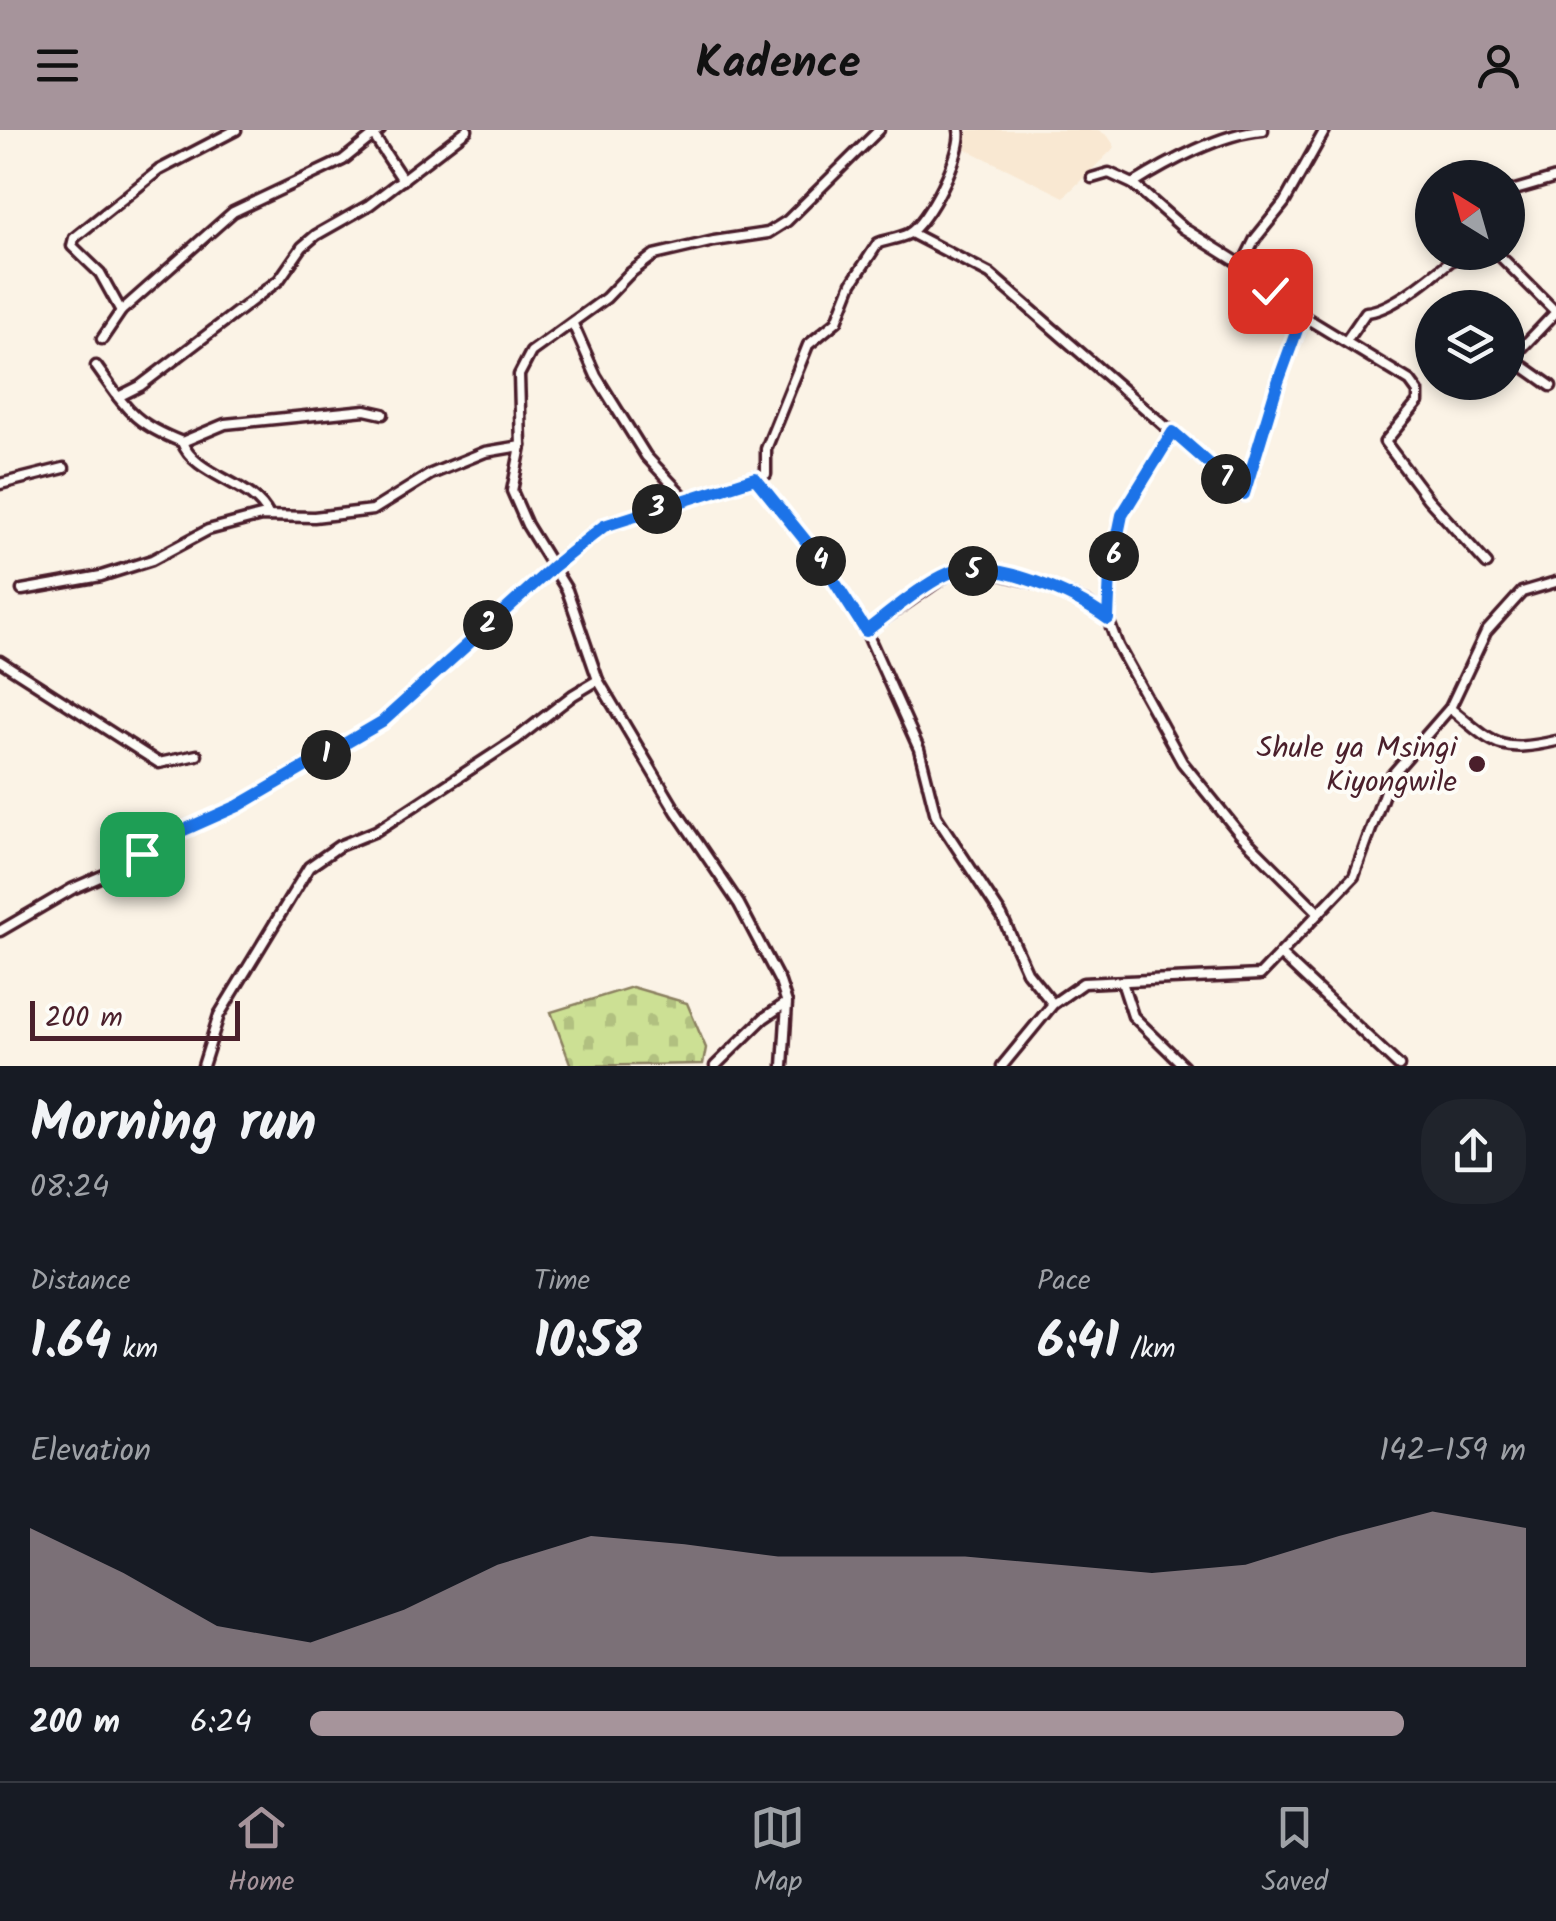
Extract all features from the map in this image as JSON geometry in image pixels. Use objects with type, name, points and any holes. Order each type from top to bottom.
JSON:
[{"type":"street","points":[[122,311],[103,278],[72,246],[74,238],[159,170],[236,130]]},
{"type":"street","points":[[118,397],[140,386],[279,280],[316,235],[369,205],[467,130]]},
{"type":"street","points":[[783,1066],[787,1002],[740,904],[676,811],[598,680],[567,590],[527,525],[512,491],[520,446],[520,375],[532,352],[573,324],[654,255],[714,240],[768,233],[787,221],[879,130]]},
{"type":"street","points":[[0,931],[72,889],[132,863],[166,838],[238,806],[382,722],[553,567],[604,526],[766,474],[766,449],[808,345],[837,321],[852,283],[878,242],[911,233],[929,208],[955,161],[961,138],[959,130]]},
{"type":"street","points":[[1134,184],[1166,164],[1238,132],[1263,130]]},
{"type":"street","points":[[1242,265],[1255,238],[1284,202],[1324,130]]},
{"type":"street","points":[[102,338],[122,311],[233,212],[342,160],[375,132],[402,180]]},
{"type":"street","points":[[1092,178],[1109,173],[1134,184],[1184,228],[1242,265],[1302,316],[1410,382],[1418,392],[1418,402],[1385,442],[1428,499],[1487,564]]},
{"type":"street","points":[[1525,187],[1556,178]]},
{"type":"street","points":[[911,233],[990,274],[1244,494],[1302,316]]},
{"type":"street","points":[[1346,341],[1366,312],[1405,294],[1438,270]]},
{"type":"street","points":[[1517,270],[1556,312],[1515,355],[1517,362],[1551,386]]},
{"type":"street","points":[[573,324],[596,376],[646,456],[687,500]]},
{"type":"street","points":[[96,366],[133,416],[148,428],[182,442],[191,457],[234,483],[266,509],[269,516]]},
{"type":"street","points":[[182,442],[225,424],[365,410],[383,414]]},
{"type":"street","points":[[1173,432],[1122,515],[1110,573],[1108,619],[1118,646],[1182,762],[1240,834],[1319,914]]},
{"type":"street","points":[[22,590],[100,576],[152,560],[208,530],[269,516],[373,510],[431,474],[485,452],[520,446]]},
{"type":"street","points":[[0,484],[64,468]]},
{"type":"street","points":[[755,478],[818,556],[866,631],[919,750],[936,816],[1002,916],[1028,972],[1054,1004]]},
{"type":"street","points":[[866,631],[954,570],[989,571],[1044,584],[1087,603],[1108,619]]},
{"type":"street","points":[[1002,1066],[1054,1004],[1083,983],[1260,975],[1354,876],[1390,777],[1450,708],[1486,632],[1522,592],[1556,582]]},
{"type":"street","points":[[0,661],[159,764],[197,755]]},
{"type":"street","points":[[204,1066],[219,1015],[309,868],[339,846],[376,831],[598,680]]},
{"type":"street","points":[[1450,708],[1508,748],[1556,741]]},
{"type":"street","points":[[1280,954],[1399,1066]]},
{"type":"street","points":[[1122,982],[1132,1016],[1184,1066]]},
{"type":"street","points":[[715,1066],[764,1018],[787,1002]]},
{"type":"shaded area","points":[[968,130],[1098,130],[1115,147],[1064,197],[964,148]]},
{"type":"green space","points":[[632,987],[687,1003],[706,1048],[703,1064],[571,1066],[551,1012]]},
{"type":"place","name":"Shule ya Msingi Kiyongwile","points":[[1477,764]]},
{"type":"route","points":[[142,854],[166,838],[238,806],[382,722],[538,580],[604,526],[755,478],[818,556],[866,631],[954,570],[989,571],[1044,584],[1087,603],[1108,619],[1110,573],[1122,515],[1173,432],[1244,494],[1302,316],[1270,291]]}]
